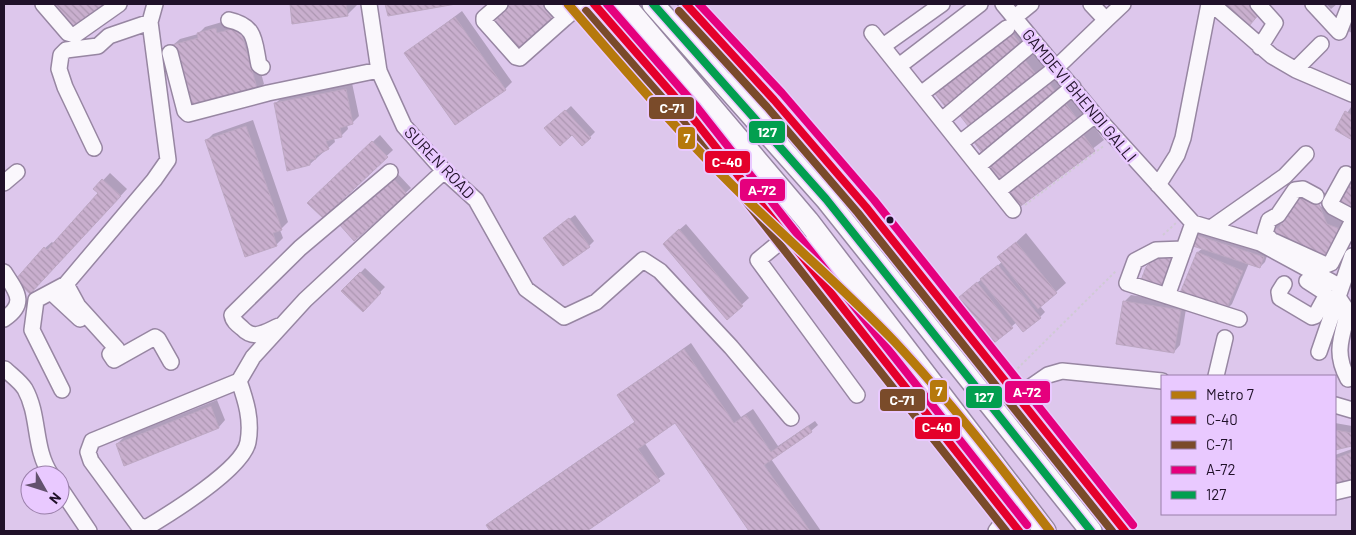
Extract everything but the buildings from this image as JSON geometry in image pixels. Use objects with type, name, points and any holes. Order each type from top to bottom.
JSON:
[{"type":"highway","points":[[624,4],[808,221],[1045,531]]},
{"type":"highway","points":[[653,4],[826,199],[1091,531]]},
{"type":"highway","points":[[720,42],[826,199]]},
{"type":"highway","points":[[712,140],[808,221],[829,277],[848,314]]},
{"type":"street","points":[[43,4],[68,32],[75,35],[118,4]]},
{"type":"street","points":[[62,390],[32,330],[36,300],[40,296],[66,284],[154,180],[168,160],[150,22],[155,4]]},
{"type":"street","name":"SUREN ROAD","points":[[369,4],[379,70],[404,126],[444,171],[476,200],[526,289],[564,318],[596,302],[643,260],[660,271],[731,347],[791,418]]},
{"type":"street","points":[[500,4],[484,18],[484,21],[516,58],[520,58],[581,4]]},
{"type":"street","points":[[552,4],[565,18]]},
{"type":"street","points":[[594,4],[712,140],[786,237],[1019,531]]},
{"type":"street","points":[[686,4],[774,100],[866,207],[1125,531]]},
{"type":"street","points":[[883,46],[942,4]]},
{"type":"street","points":[[899,66],[980,4]]},
{"type":"street","name":"GAMDEVI BHENDI GALLI","points":[[1003,4],[1011,23],[1034,42],[1095,115],[1194,223]]},
{"type":"street","points":[[921,94],[1011,23],[1031,4]]},
{"type":"street","points":[[1091,4],[1106,20]]},
{"type":"street","points":[[960,143],[1056,68],[1123,4]]},
{"type":"street","points":[[1158,185],[1177,155],[1183,138],[1210,4],[1263,43],[1272,56],[1352,94]]},
{"type":"street","points":[[1258,4],[1275,23],[1263,43]]},
{"type":"street","points":[[1313,4],[1346,35]]},
{"type":"street","points":[[1346,35],[1350,4]]},
{"type":"street","points":[[229,20],[240,22],[253,36],[258,50],[261,52],[264,64],[262,68],[268,93]]},
{"type":"street","points":[[94,148],[65,87],[58,62],[66,50],[98,46],[109,36],[150,22]]},
{"type":"street","points":[[872,32],[1013,210]]},
{"type":"street","points":[[942,120],[1034,42]]},
{"type":"street","points":[[1297,68],[1321,44]]},
{"type":"street","points":[[170,53],[185,111],[188,114],[268,93],[379,70]]},
{"type":"street","points":[[978,166],[1072,88]]},
{"type":"street","points":[[998,191],[1095,115]]},
{"type":"street","points":[[1211,228],[1285,176],[1306,154]]},
{"type":"street","points":[[239,381],[250,419],[248,443],[240,459],[180,507],[146,528],[138,525],[91,462],[88,452],[92,441],[239,381],[253,358],[305,300],[444,171]]},
{"type":"street","points":[[4,182],[17,172]]},
{"type":"street","points":[[283,325],[255,336],[249,335],[233,320],[232,315],[294,254],[390,172]]},
{"type":"street","points":[[1346,174],[1330,203],[1352,223]]},
{"type":"street","points":[[1316,196],[1303,188],[1296,190],[1278,215],[1268,220],[1265,233],[1271,240],[1326,265],[1331,263],[1352,223]]},
{"type":"street","points":[[1327,215],[1352,223]]},
{"type":"street","points":[[1167,296],[1194,223],[1260,243],[1311,278],[1339,292],[1350,312],[1339,352],[1340,362],[1348,379]]},
{"type":"street","points":[[786,237],[758,260],[857,395]]},
{"type":"street","points":[[1184,248],[1156,250],[1136,262],[1132,267],[1128,283],[1239,319]]},
{"type":"street","points":[[1284,284],[1278,292],[1284,301],[1312,317],[1324,314],[1339,292],[1352,256]]},
{"type":"street","points":[[4,272],[19,296],[17,307],[4,320]]},
{"type":"street","points":[[1311,278],[1326,296],[1320,349],[1339,352]]},
{"type":"street","points":[[66,284],[78,306],[117,349],[110,354]]},
{"type":"street","points":[[52,292],[88,327],[114,360],[129,354],[132,349],[155,338],[158,339],[171,362]]},
{"type":"street","points":[[1216,375],[1225,338]]},
{"type":"street","points":[[5,369],[24,387],[31,404],[44,465]]},
{"type":"street","points":[[1016,397],[1048,375],[1062,372],[1161,381]]},
{"type":"street","points":[[1336,405],[1352,410]]},
{"type":"street","points":[[1336,492],[1352,488]]},
{"type":"street","points":[[70,503],[89,531]]},
{"type":"street","points":[[996,531],[1008,517]]},
{"type":"path","points":[[1013,210],[1016,211],[1115,137]]},
{"type":"path","points":[[1014,372],[1055,332]]},
{"type":"metro line","name":"7","points":[[568,4],[653,101],[718,171],[894,341],[955,410],[1050,531]]},
{"type":"transit line","name":"C-40","points":[[594,4],[688,112],[1019,531]]},
{"type":"transit line","name":"A-72","points":[[607,4],[696,106],[1027,525]]},
{"type":"transit line","name":"127","points":[[653,4],[826,199],[1091,531]]},
{"type":"transit line","name":"C-40","points":[[686,4],[774,100],[866,207],[1125,531]]},
{"type":"transit line","name":"A-72","points":[[699,4],[782,93],[874,200],[1133,525]]},
{"type":"transit line","name":"C-71","points":[[586,11],[680,118],[1006,531]]},
{"type":"transit line","name":"C-71","points":[[679,11],[767,107],[858,213],[1112,531]]}]
